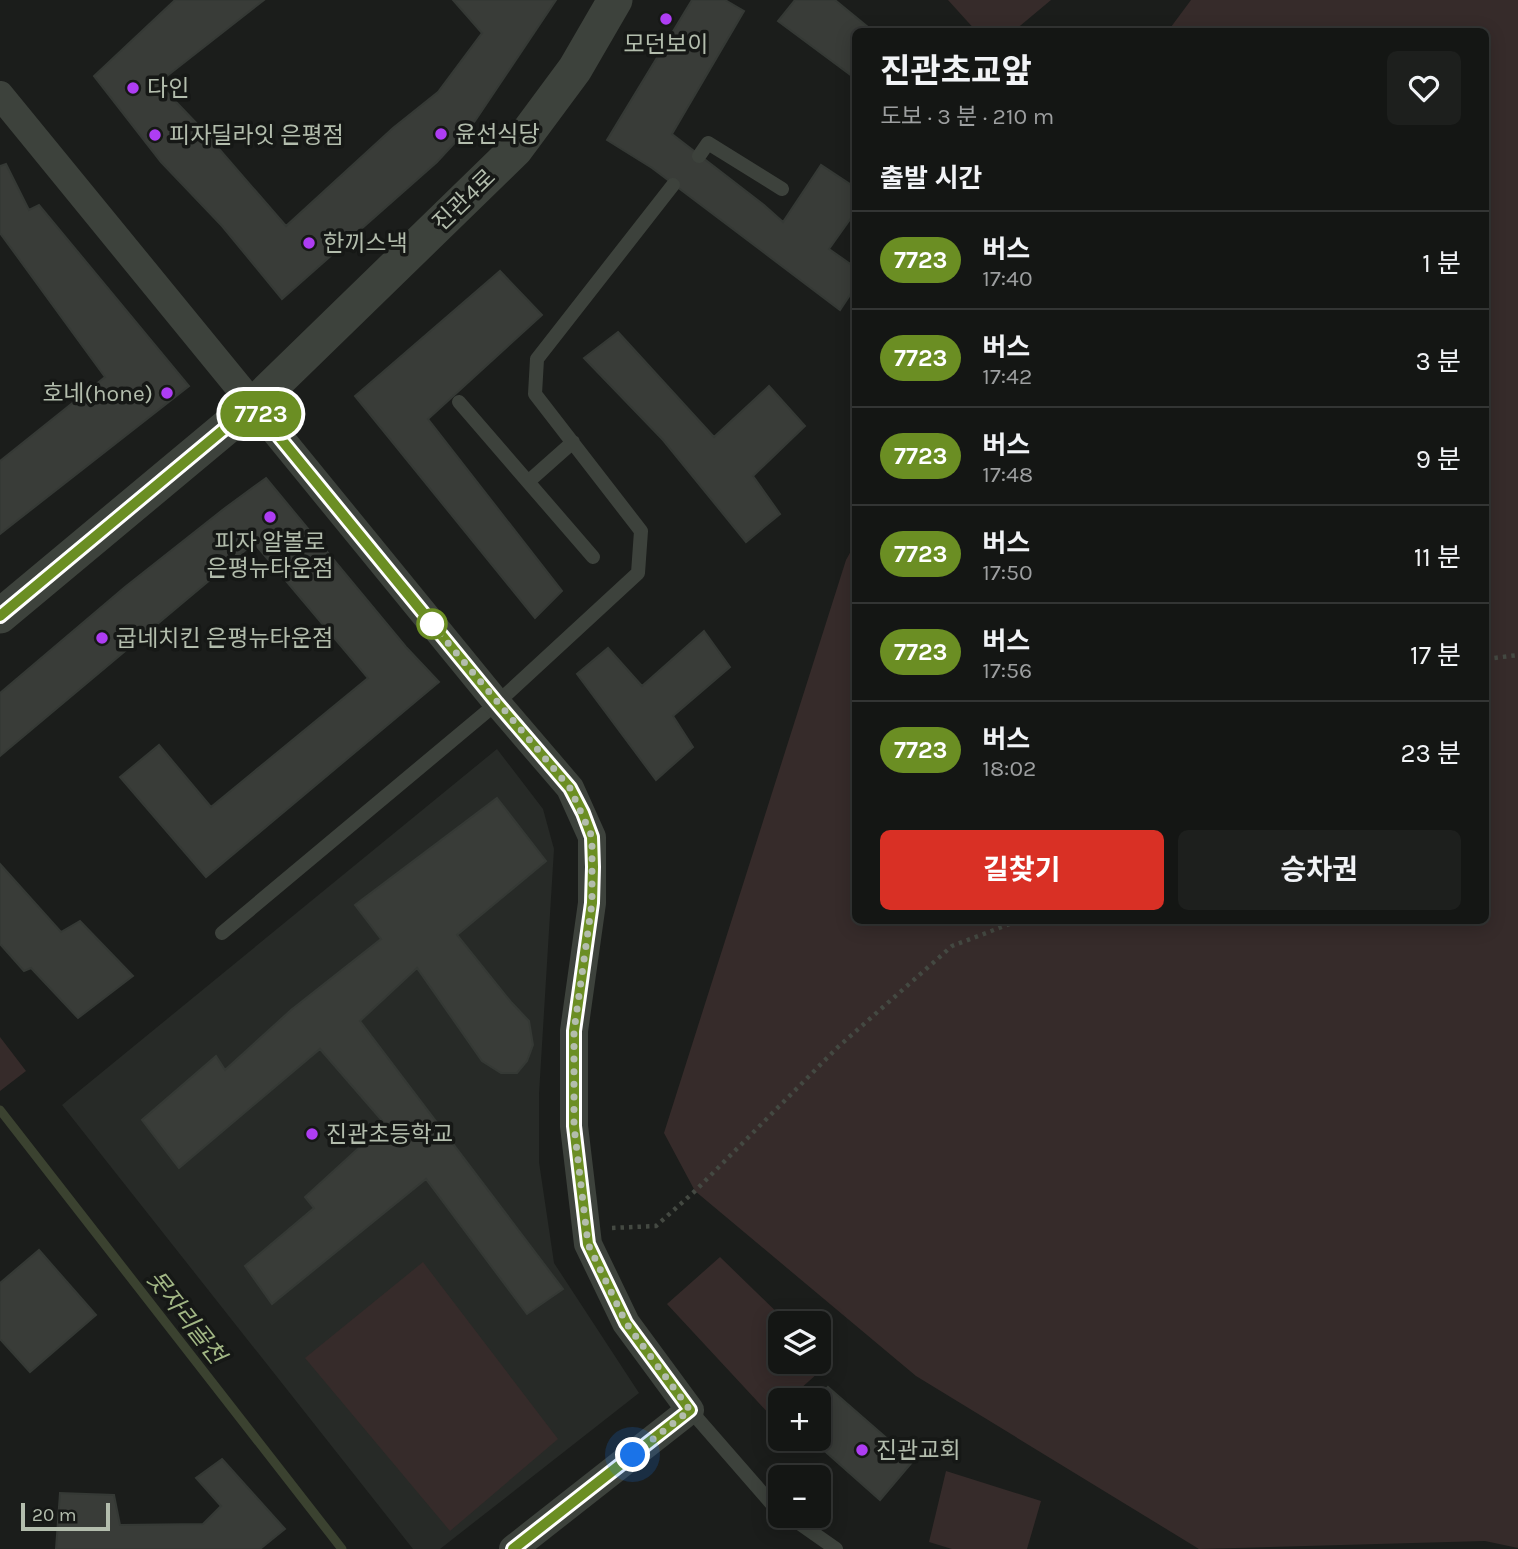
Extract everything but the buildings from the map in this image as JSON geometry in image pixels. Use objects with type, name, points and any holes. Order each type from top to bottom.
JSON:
[{"type":"street","name":"진관4로","points":[[0,617],[253,405],[515,150],[575,69],[615,0]]},
{"type":"street","points":[[4,107],[238,383],[253,405],[497,703],[570,788],[592,837],[592,903],[574,1031],[574,1126],[588,1244],[626,1323],[690,1410],[513,1549]]},
{"type":"lane","points":[[699,156],[708,143],[782,189]]},
{"type":"lane","points":[[222,933],[497,703],[638,573],[641,531],[536,394],[537,359],[673,185]]},
{"type":"lane","points":[[459,402],[593,557]]},
{"type":"lane","points":[[529,481],[573,442]]},
{"type":"lane","points":[[690,1410],[768,1500]]},
{"type":"lane","points":[[806,1528],[836,1549]]},
{"type":"path","points":[[1489,659],[1518,655]]},
{"type":"path","points":[[608,1228],[656,1226],[695,1191],[838,1047],[952,946],[1010,924]]},
{"type":"shaded area","points":[[948,0],[1051,0],[1018,28],[973,28]]},
{"type":"shaded area","points":[[1191,0],[1518,0],[1518,1548],[1485,1541],[1199,1549],[916,1376],[695,1191],[664,1133],[846,560],[852,549],[852,924],[1489,924],[1489,28],[1170,28]]},
{"type":"shaded area","name":"진관초등학교","points":[[497,749],[543,809],[554,849],[539,1094],[539,1162],[554,1263],[639,1393],[440,1549],[413,1549],[62,1105]]},
{"type":"shaded area","points":[[0,1037],[26,1071],[0,1091]]},
{"type":"shaded area","points":[[720,1257],[776,1311],[768,1311],[768,1374],[817,1374],[801,1388],[768,1388],[768,1413],[667,1304]]},
{"type":"shaded area","points":[[423,1262],[558,1439],[450,1531],[305,1358]]},
{"type":"shaded area","points":[[946,1471],[1041,1501],[1027,1549],[952,1549],[929,1542]]},
{"type":"waterway","name":"못자리골천","points":[[0,1110],[342,1549]]},
{"type":"bus line","name":"7723","points":[[0,616],[253,405],[570,788],[592,837],[593,852],[592,903],[574,1031],[574,1126],[588,1244],[626,1323],[690,1410],[513,1549]]},
{"type":"place","name":"모던보이","points":[[666,19]]},
{"type":"place","name":"다인","points":[[133,88]]},
{"type":"place","name":"윤선식당","points":[[441,134]]},
{"type":"place","name":"피자딜라잇 은평점","points":[[155,135]]},
{"type":"place","name":"한끼스낵","points":[[309,243]]},
{"type":"place","name":"호네(hone)","points":[[167,393]]},
{"type":"place","name":"피자 알볼로 은평뉴타운점","points":[[270,517]]},
{"type":"place","name":"굽네치킨 은평뉴타운점","points":[[102,638]]},
{"type":"place","name":"진관초등학교","points":[[312,1134]]},
{"type":"place","name":"진관교회","points":[[862,1450]]},
{"type":"route","points":[[432,624],[570,788],[592,837],[592,903],[574,1031],[574,1126],[588,1244],[626,1323],[690,1410],[633,1455]]}]
